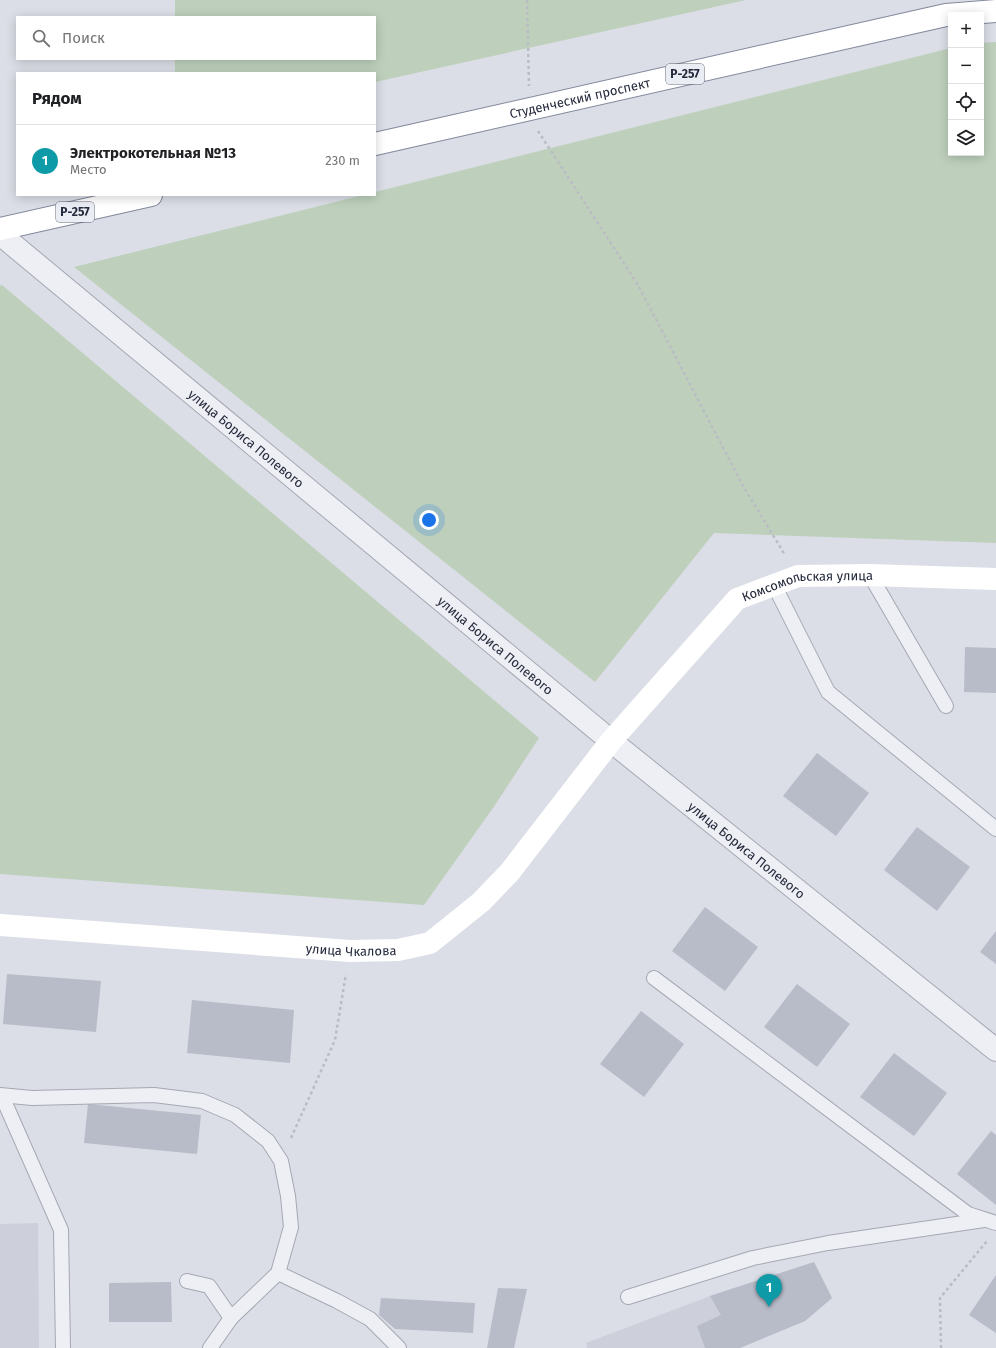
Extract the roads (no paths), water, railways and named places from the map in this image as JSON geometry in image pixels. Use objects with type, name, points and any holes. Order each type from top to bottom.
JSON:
[{"type":"main road","name":"Студенческий проспект","points":[[376,144],[946,15],[996,11]]},
{"type":"main road","name":"Р-257","points":[[0,229],[146,196]]},
{"type":"main road","name":"Комсомольская улица","points":[[610,741],[737,599],[798,576],[870,575],[996,579]]},
{"type":"main road","name":"улица Чкалова","points":[[0,925],[350,951],[398,950],[430,943],[481,902],[509,873],[610,741]]},
{"type":"street","name":"улица Бориса Полевого","points":[[0,234],[610,741],[996,1050]]},
{"type":"lane","points":[[870,575],[946,706]]},
{"type":"lane","points":[[774,585],[828,692],[996,829]]},
{"type":"lane","points":[[654,978],[968,1214],[991,1226]]},
{"type":"lane","points":[[0,1096],[32,1098],[154,1095],[202,1101],[235,1116],[268,1141],[281,1161],[288,1196],[291,1227],[278,1273],[231,1318],[210,1348]]},
{"type":"lane","points":[[0,1096],[5,1103],[61,1230],[63,1348]]},
{"type":"lane","points":[[628,1297],[753,1258],[828,1243],[991,1226]]},
{"type":"lane","points":[[278,1273],[337,1301],[370,1320],[399,1348]]},
{"type":"lane","points":[[186,1281],[209,1286],[231,1318]]},
{"type":"place","name":"Электрокотельная №13","points":[[769,1307]]}]
